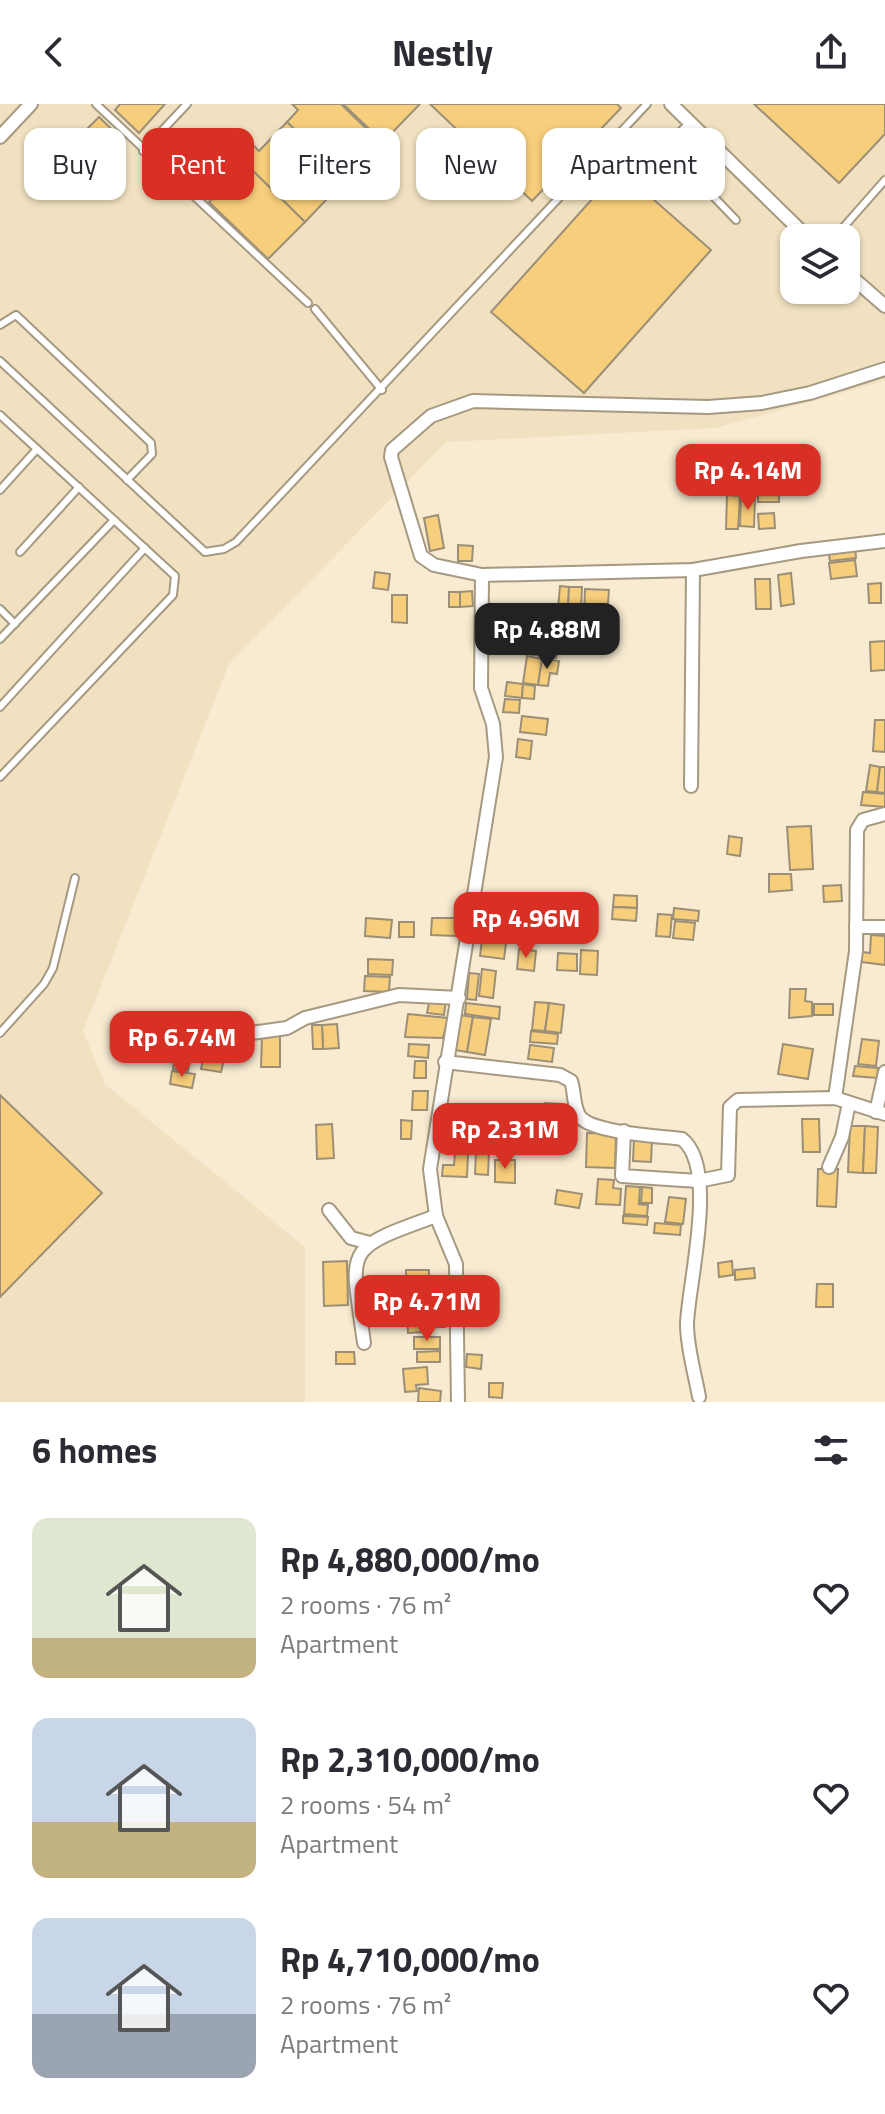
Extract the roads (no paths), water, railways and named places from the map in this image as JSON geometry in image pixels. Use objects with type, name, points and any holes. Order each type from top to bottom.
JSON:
[{"type":"street","points":[[0,137],[31,104]]},
{"type":"street","points":[[671,104],[794,224]]},
{"type":"street","points":[[860,284],[885,306]]},
{"type":"street","points":[[885,369],[810,393],[762,403],[708,407],[473,401],[431,416],[392,450],[391,457],[421,556],[434,565],[482,575],[693,570],[801,551],[885,541]]},
{"type":"street","points":[[691,786],[693,570]]},
{"type":"street","points":[[458,1402],[456,1264],[436,1216],[430,1169],[496,757],[493,724],[481,688],[482,575]]},
{"type":"street","points":[[835,1098],[856,927],[857,830],[863,820],[885,814]]},
{"type":"street","points":[[856,927],[885,927]]},
{"type":"street","points":[[215,1038],[287,1028],[305,1018],[399,995],[459,998]]},
{"type":"street","points":[[445,1062],[552,1072],[566,1077],[574,1088],[579,1116],[591,1124],[682,1139],[692,1153],[698,1181],[699,1249],[687,1327],[699,1397]]},
{"type":"street","points":[[624,1131],[622,1176],[698,1181],[728,1175],[730,1107],[734,1102],[835,1098],[880,1113],[885,1072]]},
{"type":"street","points":[[829,1167],[842,1137],[849,1103]]},
{"type":"street","points":[[329,1210],[351,1238],[370,1243]]},
{"type":"street","points":[[364,1343],[356,1261],[370,1243],[436,1216]]},
{"type":"lane","points":[[96,104],[142,150]]},
{"type":"lane","points":[[165,128],[187,104]]},
{"type":"lane","points":[[0,361],[205,552],[224,549],[236,542],[382,390],[647,104]]},
{"type":"lane","points":[[690,122],[670,142],[670,151],[736,220]]},
{"type":"lane","points":[[846,224],[885,180]]},
{"type":"lane","points":[[196,200],[308,303]]},
{"type":"lane","points":[[315,309],[382,390]]},
{"type":"lane","points":[[0,325],[16,315],[151,443],[152,454],[127,480]]},
{"type":"lane","points":[[0,777],[173,595],[175,576],[1,418]]},
{"type":"lane","points":[[0,490],[37,449]]},
{"type":"lane","points":[[20,552],[79,487]]},
{"type":"lane","points":[[0,639],[114,520]]},
{"type":"lane","points":[[0,707],[145,548]]},
{"type":"lane","points":[[0,609],[15,624]]},
{"type":"lane","points":[[0,1033],[44,984],[53,968],[75,878]]}]
